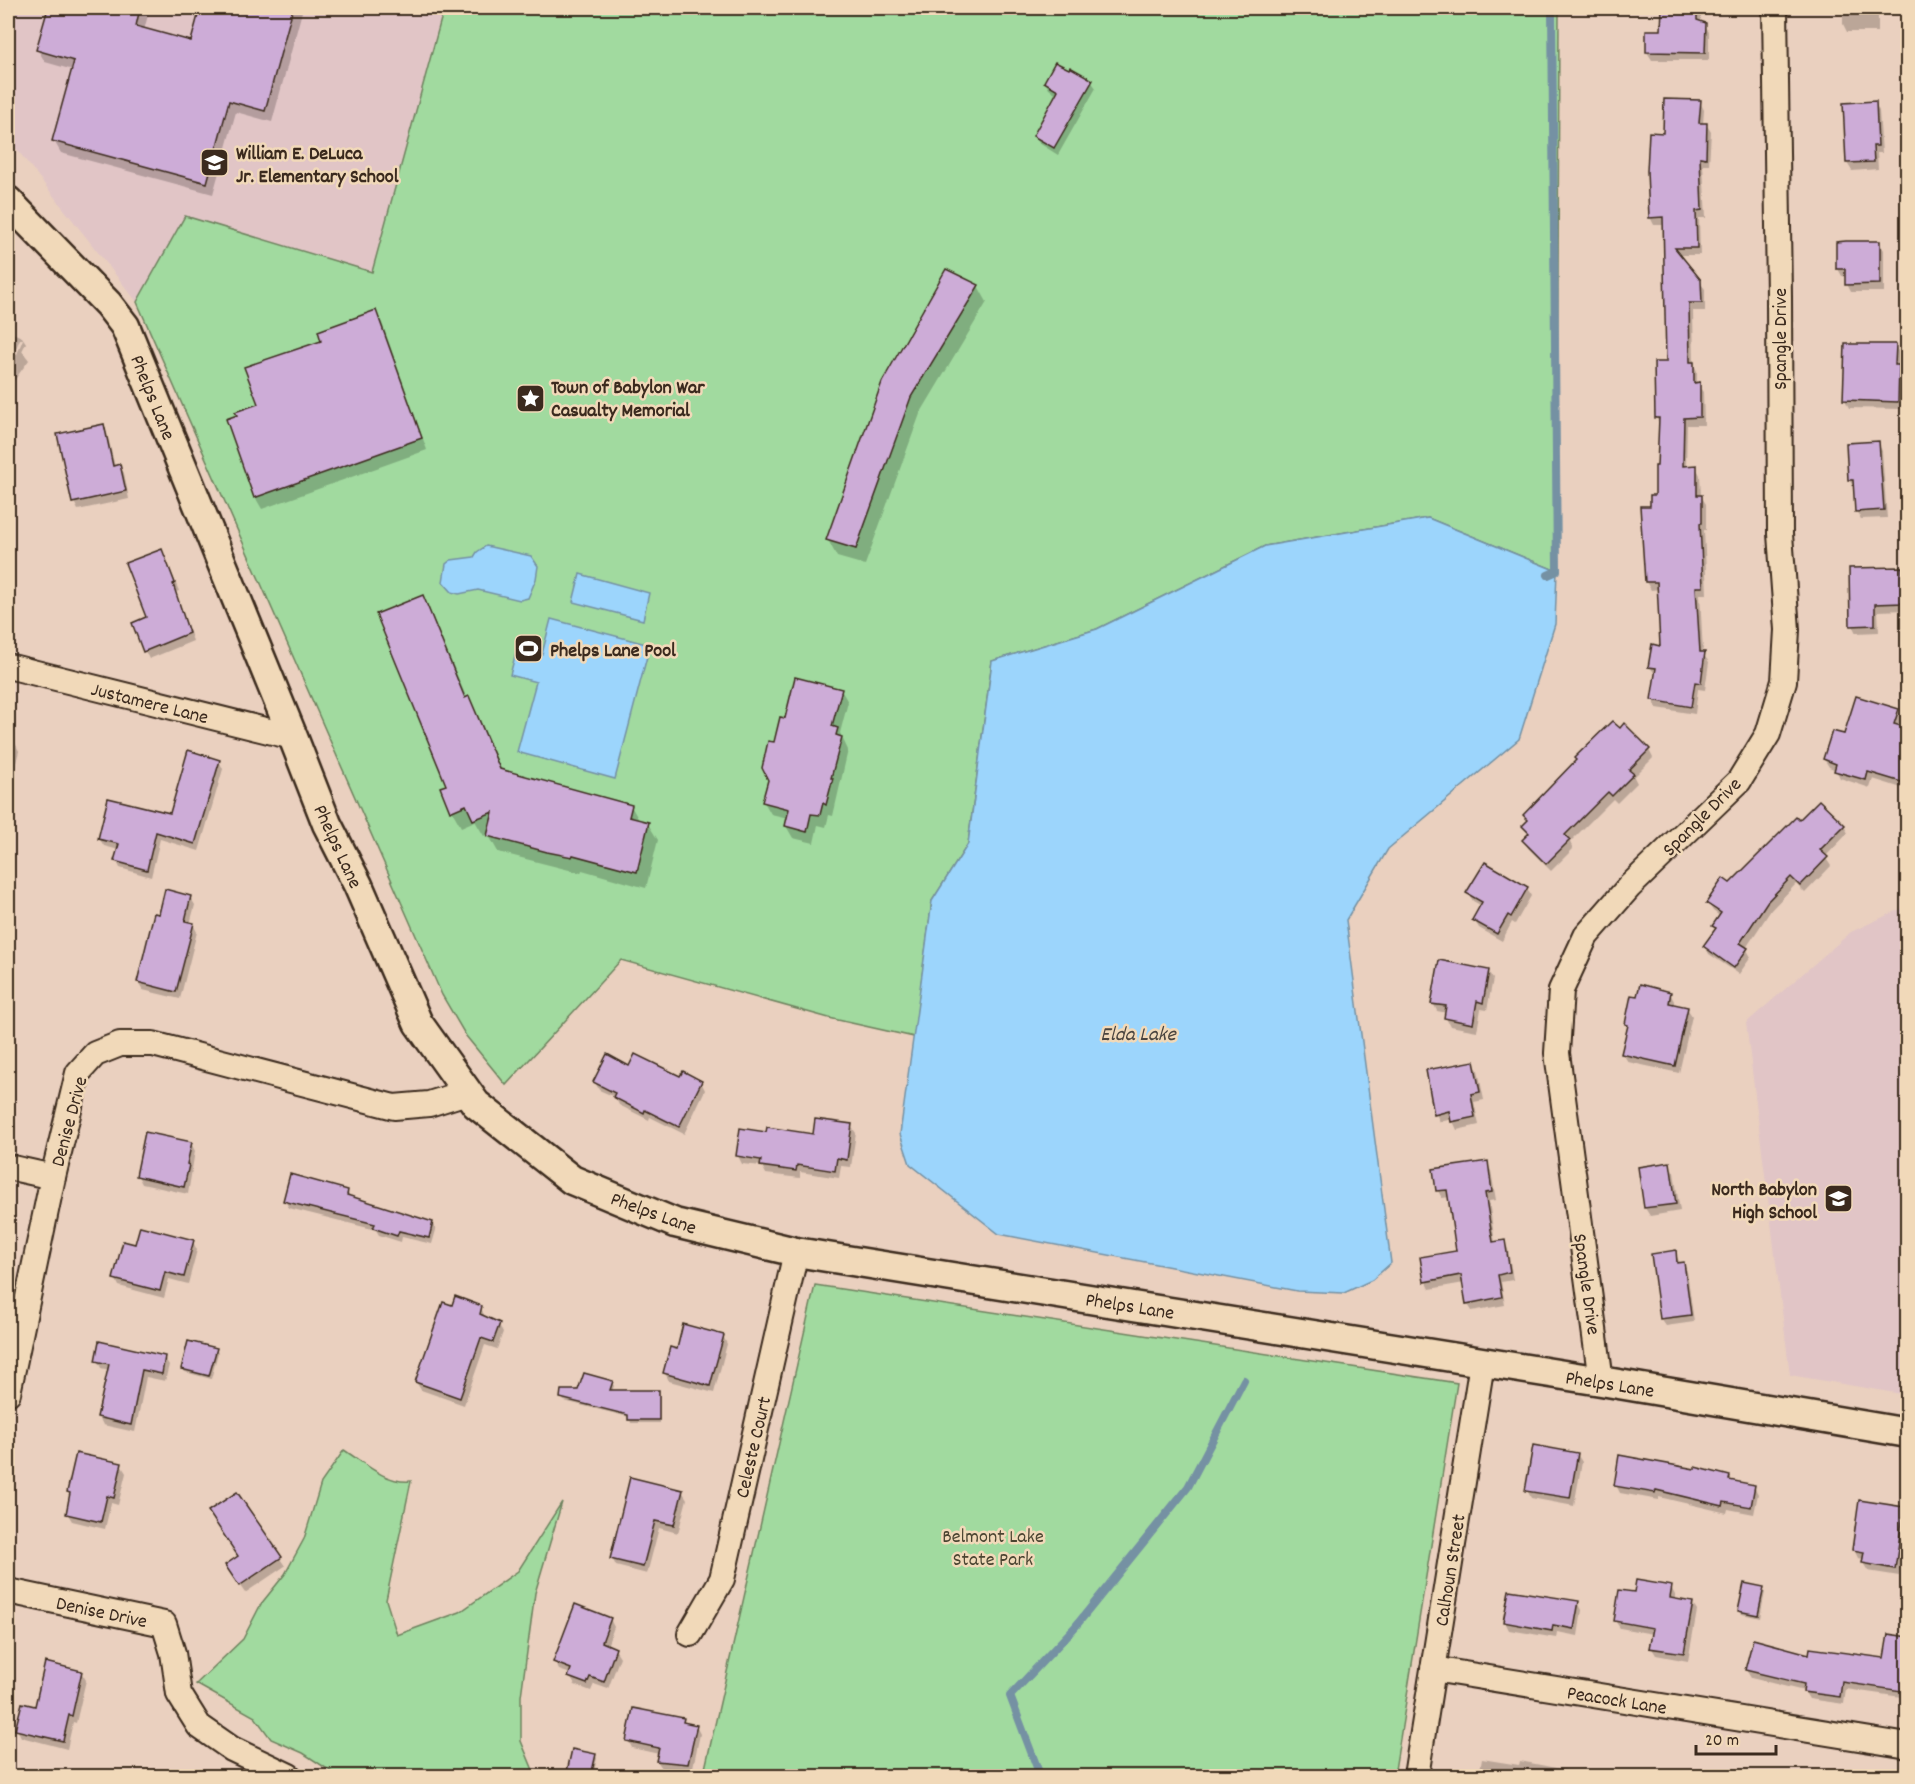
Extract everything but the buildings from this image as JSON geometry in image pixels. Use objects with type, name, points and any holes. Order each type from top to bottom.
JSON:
[{"type":"street","name":"Spangle Drive","points":[[1601,1381],[1557,1053],[1561,990],[1586,936],[1629,886],[1739,781],[1768,734],[1784,681],[1787,630],[1779,534],[1779,296],[1775,8]]},
{"type":"street","name":"Phelps Lane","points":[[8,201],[108,304],[125,326],[327,824],[358,885],[418,1023],[476,1104],[572,1180],[675,1223],[796,1252],[1601,1381],[1908,1433]]},
{"type":"street","name":"Justamere Lane","points":[[8,666],[293,737]]},
{"type":"street","name":"Denise Drive","points":[[8,1393],[53,1177],[78,1073],[95,1054],[120,1044],[153,1044],[394,1107],[429,1104],[467,1092]]},
{"type":"street","points":[[8,1167],[53,1177]]},
{"type":"street","name":"Celeste Court","points":[[690,1634],[722,1579],[796,1252]]},
{"type":"street","name":"Calhoun Street","points":[[1416,1776],[1482,1363]]},
{"type":"street","name":"Denise Drive","points":[[8,1590],[164,1624],[173,1653],[179,1694],[199,1726],[232,1749],[289,1776]]},
{"type":"street","name":"Peacock Lane","points":[[1433,1669],[1908,1746]]},
{"type":"shaded area","name":"William E. DeLuca Jr. Elementary School","points":[[8,8],[444,8],[372,272],[185,216],[137,302],[8,138]]},
{"type":"shaded area","name":"North Babylon High School","points":[[1907,906],[1907,1395],[1790,1375],[1746,1023],[1851,932]]},
{"type":"green space","points":[[444,8],[1559,8],[1557,571],[1428,518],[1265,546],[1097,629],[992,661],[968,844],[932,901],[914,1037],[829,1018],[621,960],[506,1085],[466,1036],[442,995],[137,302],[185,216],[372,272]]},
{"type":"green space","name":"Belmont Lake State Park","points":[[815,1285],[1457,1383],[1394,1776],[701,1776],[704,1773]]},
{"type":"green space","points":[[344,1450],[384,1476],[411,1481],[386,1600],[397,1635],[460,1612],[518,1571],[562,1502],[535,1593],[521,1696],[521,1741],[533,1770],[538,1776],[338,1776],[303,1753],[271,1739],[255,1717],[196,1684],[243,1639],[261,1604],[285,1574],[304,1539],[321,1483]]},
{"type":"water","name":"Elda Lake","points":[[1428,518],[1557,571],[1555,624],[1519,739],[1388,849],[1346,920],[1391,1263],[1372,1280],[1344,1293],[1297,1291],[999,1234],[910,1164],[900,1134],[932,901],[968,844],[992,661],[1097,629],[1265,546]]},
{"type":"water","points":[[486,546],[531,556],[538,566],[536,579],[528,598],[520,600],[478,590],[459,594],[452,592],[443,582],[446,564],[451,560],[474,557]]},
{"type":"water","points":[[580,574],[649,593],[643,620],[573,602]]},
{"type":"water","points":[[551,619],[650,645],[615,779],[517,752],[536,682],[510,675],[517,648],[542,654]]},
{"type":"waterway","points":[[1548,575],[1557,571],[1552,8]]},
{"type":"waterway","points":[[1036,1776],[1038,1770],[1010,1696],[1075,1627],[1188,1487],[1244,1380]]},
{"type":"place","name":"William E. DeLuca Jr. Elementary School","points":[[215,163]]},
{"type":"place","name":"Town of Babylon War Casualty Memorial","points":[[530,398]]},
{"type":"place","name":"Phelps Lane Pool","points":[[529,649]]},
{"type":"place","name":"North Babylon High School","points":[[1838,1199]]}]
